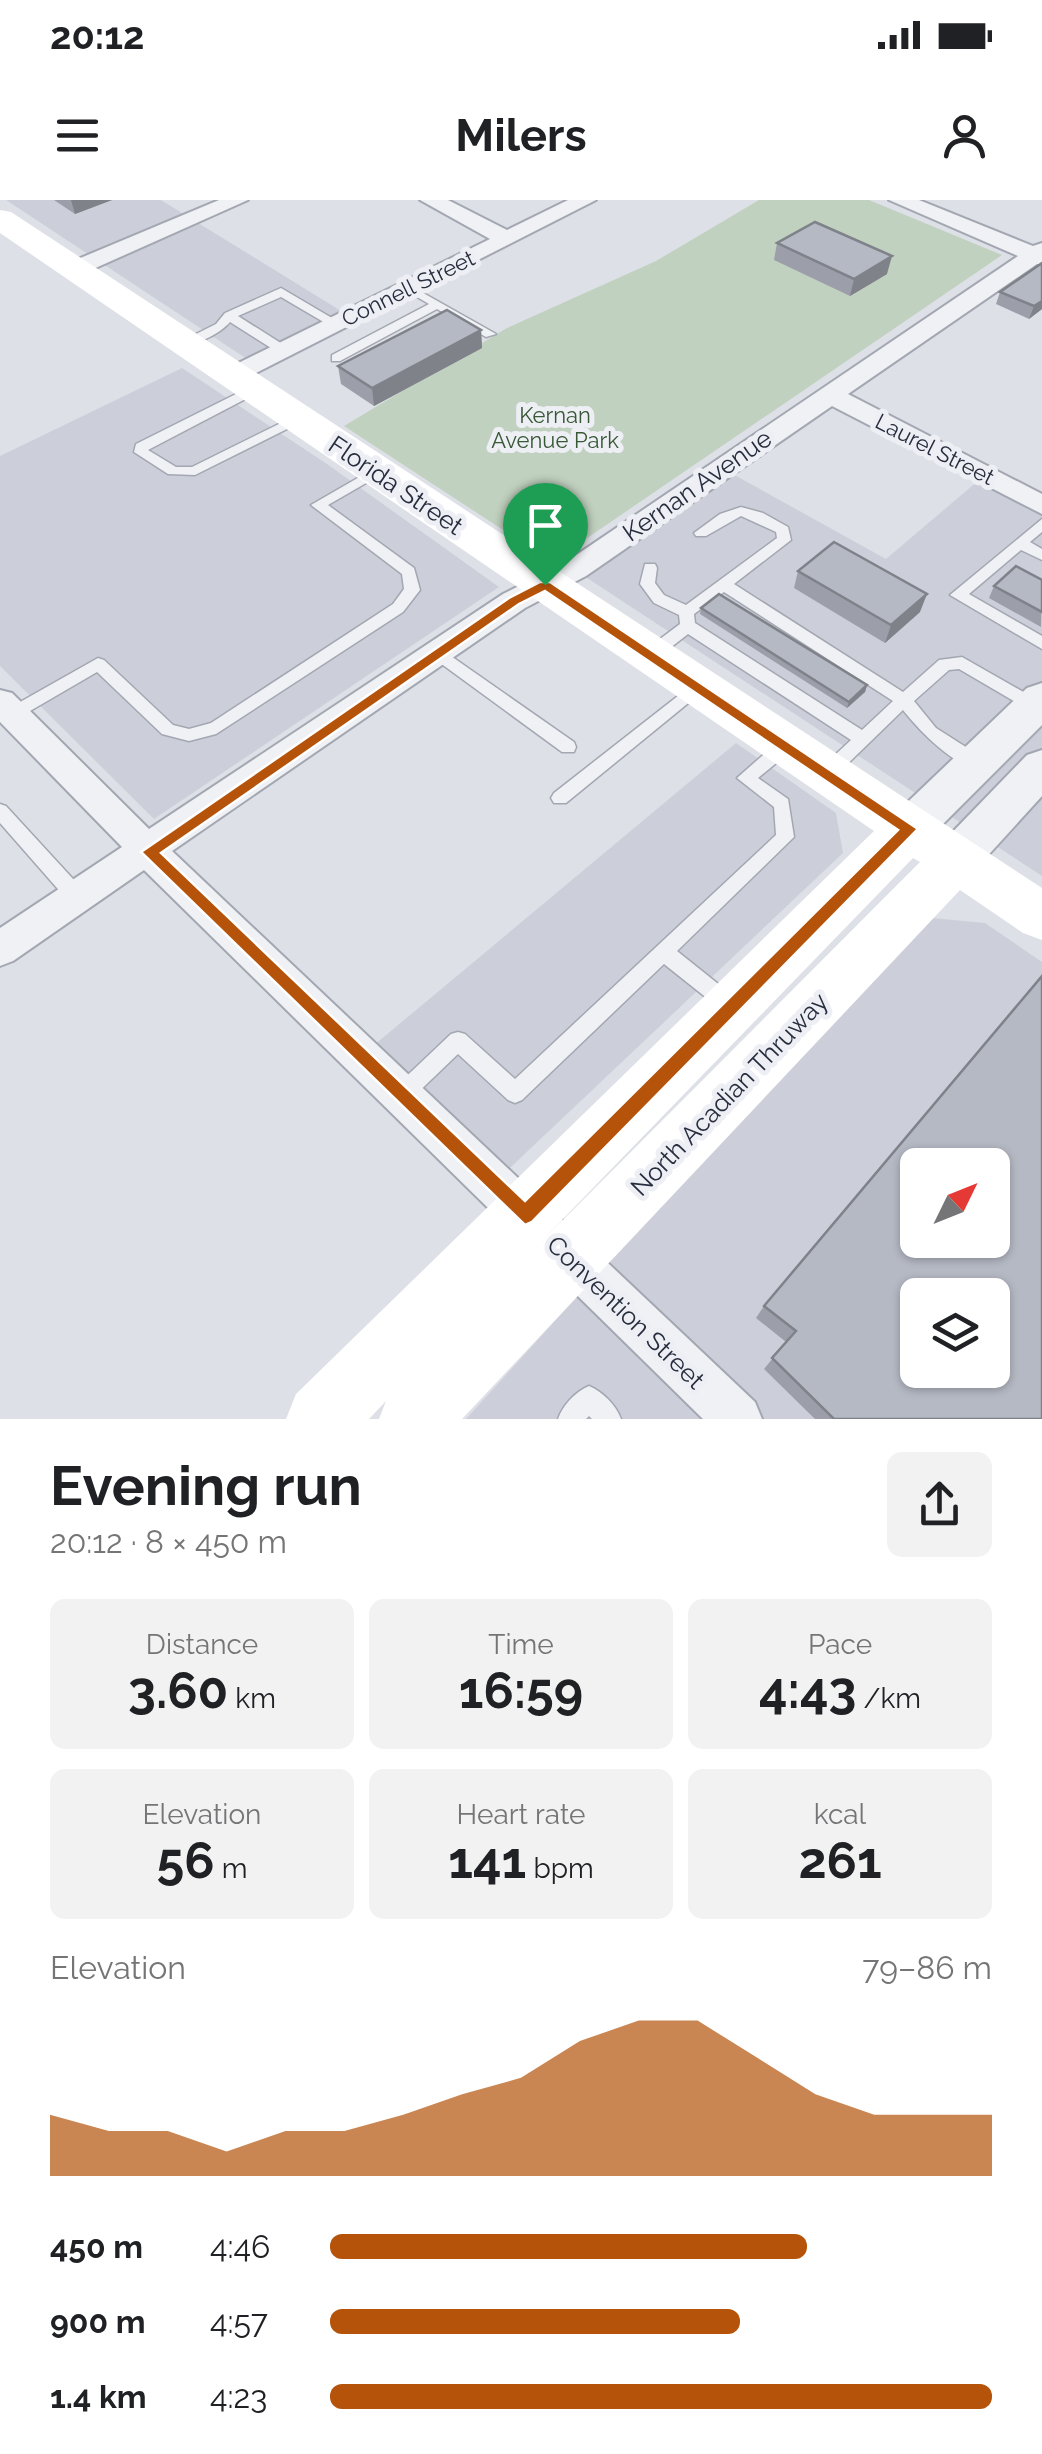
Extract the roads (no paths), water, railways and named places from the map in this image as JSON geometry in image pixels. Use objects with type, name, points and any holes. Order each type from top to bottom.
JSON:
[{"type":"main road","name":"Florida Street","points":[[0,219],[1042,917]]},
{"type":"main road","name":"North Acadian Thruway","points":[[414,1419],[548,1238],[730,1005],[910,829]]},
{"type":"main road","name":"North Acadian Thruway","points":[[321,1419],[548,1238],[956,860]]},
{"type":"street","points":[[74,269],[237,200]]},
{"type":"street","points":[[431,200],[508,238]]},
{"type":"street","name":"Connell Street","points":[[242,383],[283,350],[585,200]]},
{"type":"street","points":[[900,200],[1040,254]]},
{"type":"street","name":"Kernan Avenue","points":[[0,949],[149,852],[514,601],[576,569],[828,394],[1040,254]]},
{"type":"street","name":"Laurel Street","points":[[828,394],[1040,505]]},
{"type":"street","name":"North Acadian Thruway","points":[[910,829],[1038,703]]},
{"type":"street","name":"Convention Street","points":[[6,708],[149,852],[738,1419]]},
{"type":"street","name":"North Acadian Thruway","points":[[956,860],[1042,767]]},
{"type":"lane","points":[[409,288],[490,334]]},
{"type":"lane","points":[[184,343],[281,292],[358,347]]},
{"type":"lane","points":[[336,358],[438,304]]},
{"type":"lane","points":[[230,316],[283,350]]},
{"type":"lane","points":[[242,383],[141,447],[142,452],[170,472],[194,472],[298,420]]},
{"type":"lane","points":[[6,708],[98,664],[168,730],[189,734],[216,728],[398,608],[412,590],[409,572],[318,505],[375,472]]},
{"type":"lane","points":[[1040,505],[1020,543],[958,595],[1042,643]]},
{"type":"lane","points":[[650,656],[724,585],[784,540],[783,530],[748,509],[734,510],[701,533]]},
{"type":"lane","points":[[1020,543],[1042,555]]},
{"type":"lane","points":[[650,568],[647,584],[659,599],[864,738]]},
{"type":"lane","points":[[724,585],[904,700],[930,732],[977,762]]},
{"type":"lane","points":[[438,653],[568,747]]},
{"type":"lane","points":[[826,773],[945,664],[962,663],[1038,703]]},
{"type":"lane","points":[[560,798],[697,687]]},
{"type":"lane","points":[[401,1095],[458,1041],[515,1093],[785,837],[782,804],[746,778],[785,746]]},
{"type":"lane","points":[[0,811],[78,898]]},
{"type":"lane","points":[[664,952],[730,1005]]},
{"type":"lane","points":[[570,1419],[589,1398],[608,1419]]},
{"type":"park label","name":"Kernan Avenue Park","points":[[555,428]]}]
